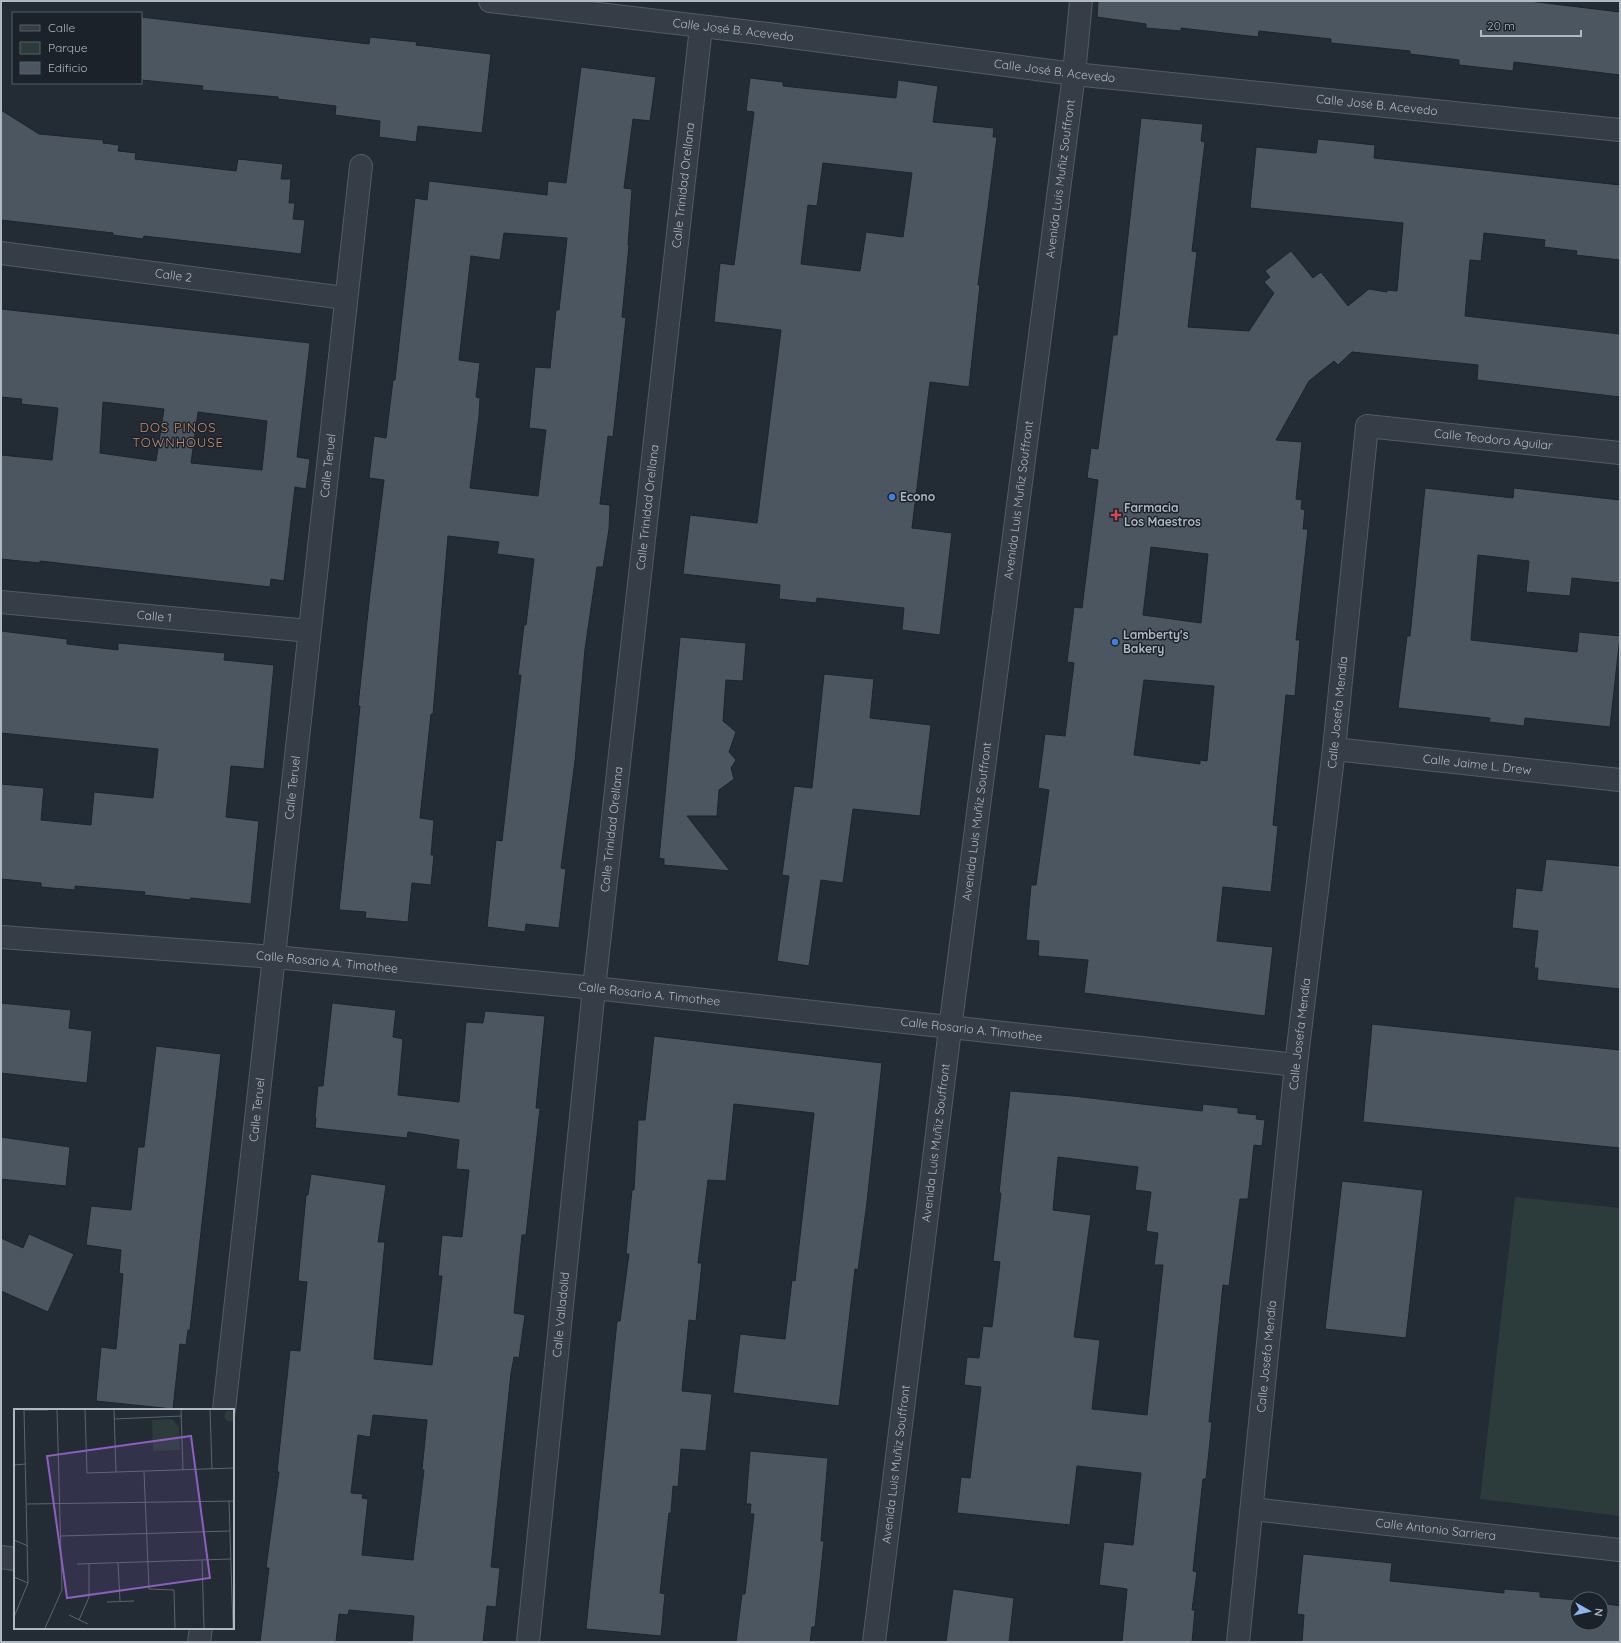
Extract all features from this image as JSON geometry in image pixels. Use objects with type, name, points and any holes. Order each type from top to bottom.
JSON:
[{"type":"street","name":"Calle José B. Acevedo","points":[[490,1],[768,34],[1074,74],[1620,130]]},
{"type":"street","name":"Avenida Luis Muñiz Souffront","points":[[874,1642],[950,1029],[1074,74],[1081,1]]},
{"type":"street","name":"Calle Trinidad Orellana","points":[[594,988],[700,27]]},
{"type":"street","name":"Calle Teruel","points":[[224,1409],[275,957],[345,298],[361,166]]},
{"type":"street","name":"Calle 2","points":[[1,253],[345,298]]},
{"type":"street","name":"Calle Teodoro Aguilar","points":[[1367,426],[1620,453]]},
{"type":"street","name":"Calle Josefa Mendía","points":[[1238,1642],[1296,1066],[1334,749],[1367,426]]},
{"type":"street","name":"Calle 1","points":[[1,602],[309,631]]},
{"type":"street","name":"Calle Jaime L. Drew","points":[[1334,749],[1620,780]]},
{"type":"street","name":"Calle Rosario A. Timothee","points":[[1,936],[275,957],[594,988],[950,1029],[1296,1066]]},
{"type":"street","name":"Calle Valladolid","points":[[528,1642],[594,988]]},
{"type":"street","name":"Calle Antonio Sarriera","points":[[1252,1510],[1620,1550]]},
{"type":"street","points":[[1,1557],[14,1559]]},
{"type":"street","points":[[200,1642],[201,1629]]},
{"type":"green space","points":[[1515,1197],[1620,1208],[1620,1516],[1480,1499]]},
{"type":"building","points":[[1098,1],[1529,1],[1620,12],[1620,75],[1514,62],[1513,71],[1459,65],[1459,60],[1410,54],[1410,51],[1331,43],[1331,39],[1259,31],[1258,37],[1181,28],[1181,31],[1146,28],[1146,24],[1097,17]]},
{"type":"building","points":[[142,17],[369,44],[370,37],[417,42],[416,45],[491,54],[482,133],[418,126],[416,142],[379,137],[380,121],[335,115],[336,106],[278,99],[278,97],[202,90],[203,86],[142,80]]},
{"type":"building","points":[[581,67],[656,77],[650,121],[633,119],[624,188],[632,189],[629,245],[622,317],[626,318],[613,437],[608,436],[600,504],[610,505],[609,529],[603,567],[597,567],[585,649],[575,761],[561,868],[566,869],[559,928],[526,924],[525,932],[487,927],[496,840],[502,841],[521,675],[518,675],[534,559],[497,554],[499,542],[448,536],[433,714],[431,714],[420,818],[434,820],[431,855],[434,855],[431,885],[412,883],[408,922],[365,918],[366,912],[339,910],[360,706],[358,706],[384,480],[369,478],[374,436],[386,438],[393,380],[395,380],[415,198],[427,200],[429,181],[547,195],[548,181],[566,183]],"holes":[[[504,233],[567,238],[559,310],[556,310],[550,368],[535,367],[529,428],[546,430],[538,496],[470,488],[479,416],[480,398],[476,397],[480,363],[459,360],[471,256],[500,260]]]},
{"type":"building","points":[[750,78],[783,82],[783,86],[896,98],[898,80],[938,86],[933,122],[994,128],[993,137],[997,137],[978,285],[980,285],[969,387],[930,382],[912,528],[952,533],[940,635],[902,630],[904,608],[817,598],[816,603],[779,599],[780,585],[683,574],[690,515],[757,523],[781,330],[714,322],[720,263],[734,265],[754,112],[746,111]],"holes":[[[823,163],[912,173],[903,237],[866,232],[860,271],[801,264],[808,205],[817,206]]]},
{"type":"building","points":[[1,110],[39,134],[103,140],[103,143],[119,145],[118,151],[136,153],[135,159],[236,171],[238,159],[283,164],[281,179],[291,179],[289,203],[295,203],[293,219],[305,220],[301,254],[144,236],[143,239],[113,235],[113,233],[1,220]]},
{"type":"building","points":[[1141,118],[1203,124],[1201,141],[1205,142],[1192,251],[1197,252],[1188,327],[1249,331],[1274,293],[1264,282],[1270,277],[1265,271],[1291,251],[1313,278],[1321,272],[1348,306],[1369,289],[1387,292],[1387,290],[1397,291],[1403,223],[1250,208],[1256,147],[1316,153],[1318,139],[1375,145],[1374,158],[1620,185],[1620,260],[1576,255],[1577,251],[1544,247],[1545,240],[1484,233],[1481,261],[1470,260],[1465,316],[1620,334],[1620,397],[1477,380],[1478,365],[1352,352],[1338,365],[1334,361],[1309,381],[1276,440],[1302,442],[1296,499],[1302,500],[1301,509],[1305,510],[1303,529],[1308,529],[1296,640],[1300,640],[1295,696],[1286,695],[1273,825],[1278,826],[1271,892],[1223,887],[1217,941],[1273,947],[1265,1016],[1084,993],[1088,960],[1038,956],[1039,941],[1026,940],[1031,885],[1036,885],[1049,790],[1038,788],[1045,734],[1065,736],[1074,663],[1067,662],[1074,607],[1082,608],[1098,480],[1087,478],[1091,448],[1098,449],[1113,335],[1117,335]],"holes":[[[1151,547],[1208,554],[1201,623],[1143,615]],[[1144,680],[1214,686],[1207,761],[1200,760],[1200,764],[1134,755]]]},
{"type":"building","points":[[1,309],[310,343],[297,457],[310,459],[306,489],[295,487],[284,581],[271,579],[270,587],[40,561],[40,563],[1,559],[1,455],[52,460],[58,408],[21,404],[22,399],[1,397]],"holes":[[[103,402],[164,409],[156,461],[100,453]],[[198,412],[267,421],[262,470],[191,463]]]},
{"type":"building","points":[[1425,488],[1513,498],[1514,488],[1620,500],[1620,583],[1572,578],[1570,596],[1526,592],[1529,561],[1478,555],[1471,640],[1577,652],[1579,632],[1620,636],[1610,727],[1525,718],[1524,726],[1489,722],[1490,718],[1398,708],[1407,636],[1410,636]]},
{"type":"building","points":[[1,631],[67,639],[67,644],[118,650],[118,643],[225,653],[224,660],[274,665],[264,769],[231,766],[226,817],[259,821],[251,904],[191,898],[190,900],[144,895],[145,892],[75,886],[75,890],[41,887],[41,883],[1,879],[1,784],[44,788],[41,820],[91,825],[94,792],[153,798],[158,749],[1,733]]},
{"type":"building","points":[[680,637],[746,643],[743,681],[726,680],[723,721],[736,732],[729,752],[736,760],[731,768],[734,779],[719,790],[717,816],[687,816],[730,871],[664,865],[664,859],[659,858]]},
{"type":"building","points":[[824,674],[874,679],[870,718],[931,725],[920,816],[853,809],[843,883],[821,880],[809,966],[777,961],[789,876],[782,875],[794,786],[812,788]]},
{"type":"building","points":[[1546,859],[1620,866],[1620,989],[1537,980],[1538,968],[1534,968],[1538,931],[1512,928],[1516,888],[1542,891]]},
{"type":"building","points":[[1,1003],[71,1010],[69,1028],[92,1031],[87,1083],[1,1073]]},
{"type":"building","points":[[332,1003],[396,1010],[393,1037],[403,1039],[398,1095],[459,1102],[466,1022],[483,1023],[485,1011],[545,1016],[536,1108],[540,1108],[526,1235],[522,1235],[514,1313],[525,1315],[519,1358],[514,1357],[511,1373],[491,1567],[500,1568],[496,1607],[487,1606],[483,1642],[412,1642],[414,1616],[349,1610],[348,1615],[339,1614],[336,1642],[260,1642],[269,1568],[266,1568],[279,1472],[277,1472],[290,1350],[300,1351],[307,1282],[298,1281],[306,1195],[308,1195],[311,1174],[386,1185],[378,1242],[385,1242],[374,1359],[432,1365],[442,1276],[438,1276],[442,1235],[462,1237],[469,1170],[456,1169],[459,1140],[408,1132],[407,1138],[315,1128],[318,1086],[323,1086]],"holes":[[[373,1415],[427,1420],[422,1470],[424,1470],[413,1560],[362,1555],[368,1499],[362,1498],[363,1494],[351,1493],[358,1435],[370,1437]]]},
{"type":"building","points":[[1372,1024],[1620,1050],[1620,1148],[1363,1122]]},
{"type":"building","points":[[654,1036],[882,1063],[867,1202],[858,1270],[855,1269],[839,1406],[733,1393],[740,1334],[785,1339],[792,1280],[795,1281],[814,1113],[734,1104],[726,1181],[708,1180],[698,1263],[702,1263],[696,1321],[689,1320],[682,1391],[712,1394],[706,1451],[681,1449],[678,1487],[673,1486],[671,1513],[669,1513],[660,1593],[665,1594],[661,1636],[586,1629],[617,1321],[620,1321],[629,1254],[626,1254],[632,1190],[634,1190],[638,1120],[645,1120]]},
{"type":"building","points":[[156,1046],[221,1054],[190,1330],[188,1330],[186,1345],[180,1344],[173,1409],[96,1401],[101,1347],[116,1349],[123,1274],[119,1273],[121,1250],[86,1245],[91,1206],[131,1210],[138,1147],[144,1147]]},
{"type":"building","points":[[1010,1091],[1073,1096],[1202,1111],[1203,1104],[1238,1108],[1238,1113],[1257,1115],[1256,1119],[1265,1120],[1262,1146],[1254,1145],[1248,1199],[1240,1199],[1229,1286],[1223,1285],[1209,1422],[1212,1422],[1206,1479],[1203,1479],[1193,1571],[1197,1572],[1192,1610],[1195,1610],[1192,1642],[1122,1642],[1127,1589],[1099,1585],[1104,1542],[1133,1545],[1141,1473],[1077,1466],[1070,1525],[957,1513],[961,1477],[970,1478],[981,1387],[964,1385],[967,1357],[979,1358],[983,1326],[992,1327],[1000,1262],[993,1261],[1001,1193],[999,1193]],"holes":[[[1058,1157],[1138,1167],[1135,1190],[1151,1192],[1146,1231],[1158,1233],[1154,1265],[1163,1265],[1147,1415],[1092,1409],[1100,1340],[1074,1337],[1091,1215],[1053,1210]]]},
{"type":"building","points":[[1,1137],[70,1147],[66,1186],[1,1179]]},
{"type":"building","points":[[1342,1181],[1423,1190],[1406,1338],[1325,1329]]},
{"type":"building","points":[[29,1234],[74,1254],[48,1312],[1,1291],[1,1238],[23,1248]]},
{"type":"building","points":[[750,1451],[828,1458],[821,1541],[824,1541],[815,1627],[812,1627],[810,1642],[736,1642],[742,1594],[745,1594],[754,1514],[750,1514],[751,1504],[746,1504]]},
{"type":"building","points":[[1303,1554],[1392,1563],[1390,1581],[1504,1593],[1504,1589],[1540,1592],[1540,1597],[1569,1599],[1569,1631],[1609,1631],[1609,1604],[1620,1606],[1620,1642],[1302,1642],[1304,1615],[1297,1614]]},
{"type":"building","points":[[953,1589],[1014,1598],[1009,1642],[946,1642]]},
{"type":"place","name":"Econo","points":[[892,497]]},
{"type":"place","name":"Farmacia Los Maestros","points":[[1116,515]]},
{"type":"place","name":"Lamberty's Bakery","points":[[1115,642]]},
{"type":"district","name":"DOS PINOS TOWNHOUSE","points":[[178,434]]}]
